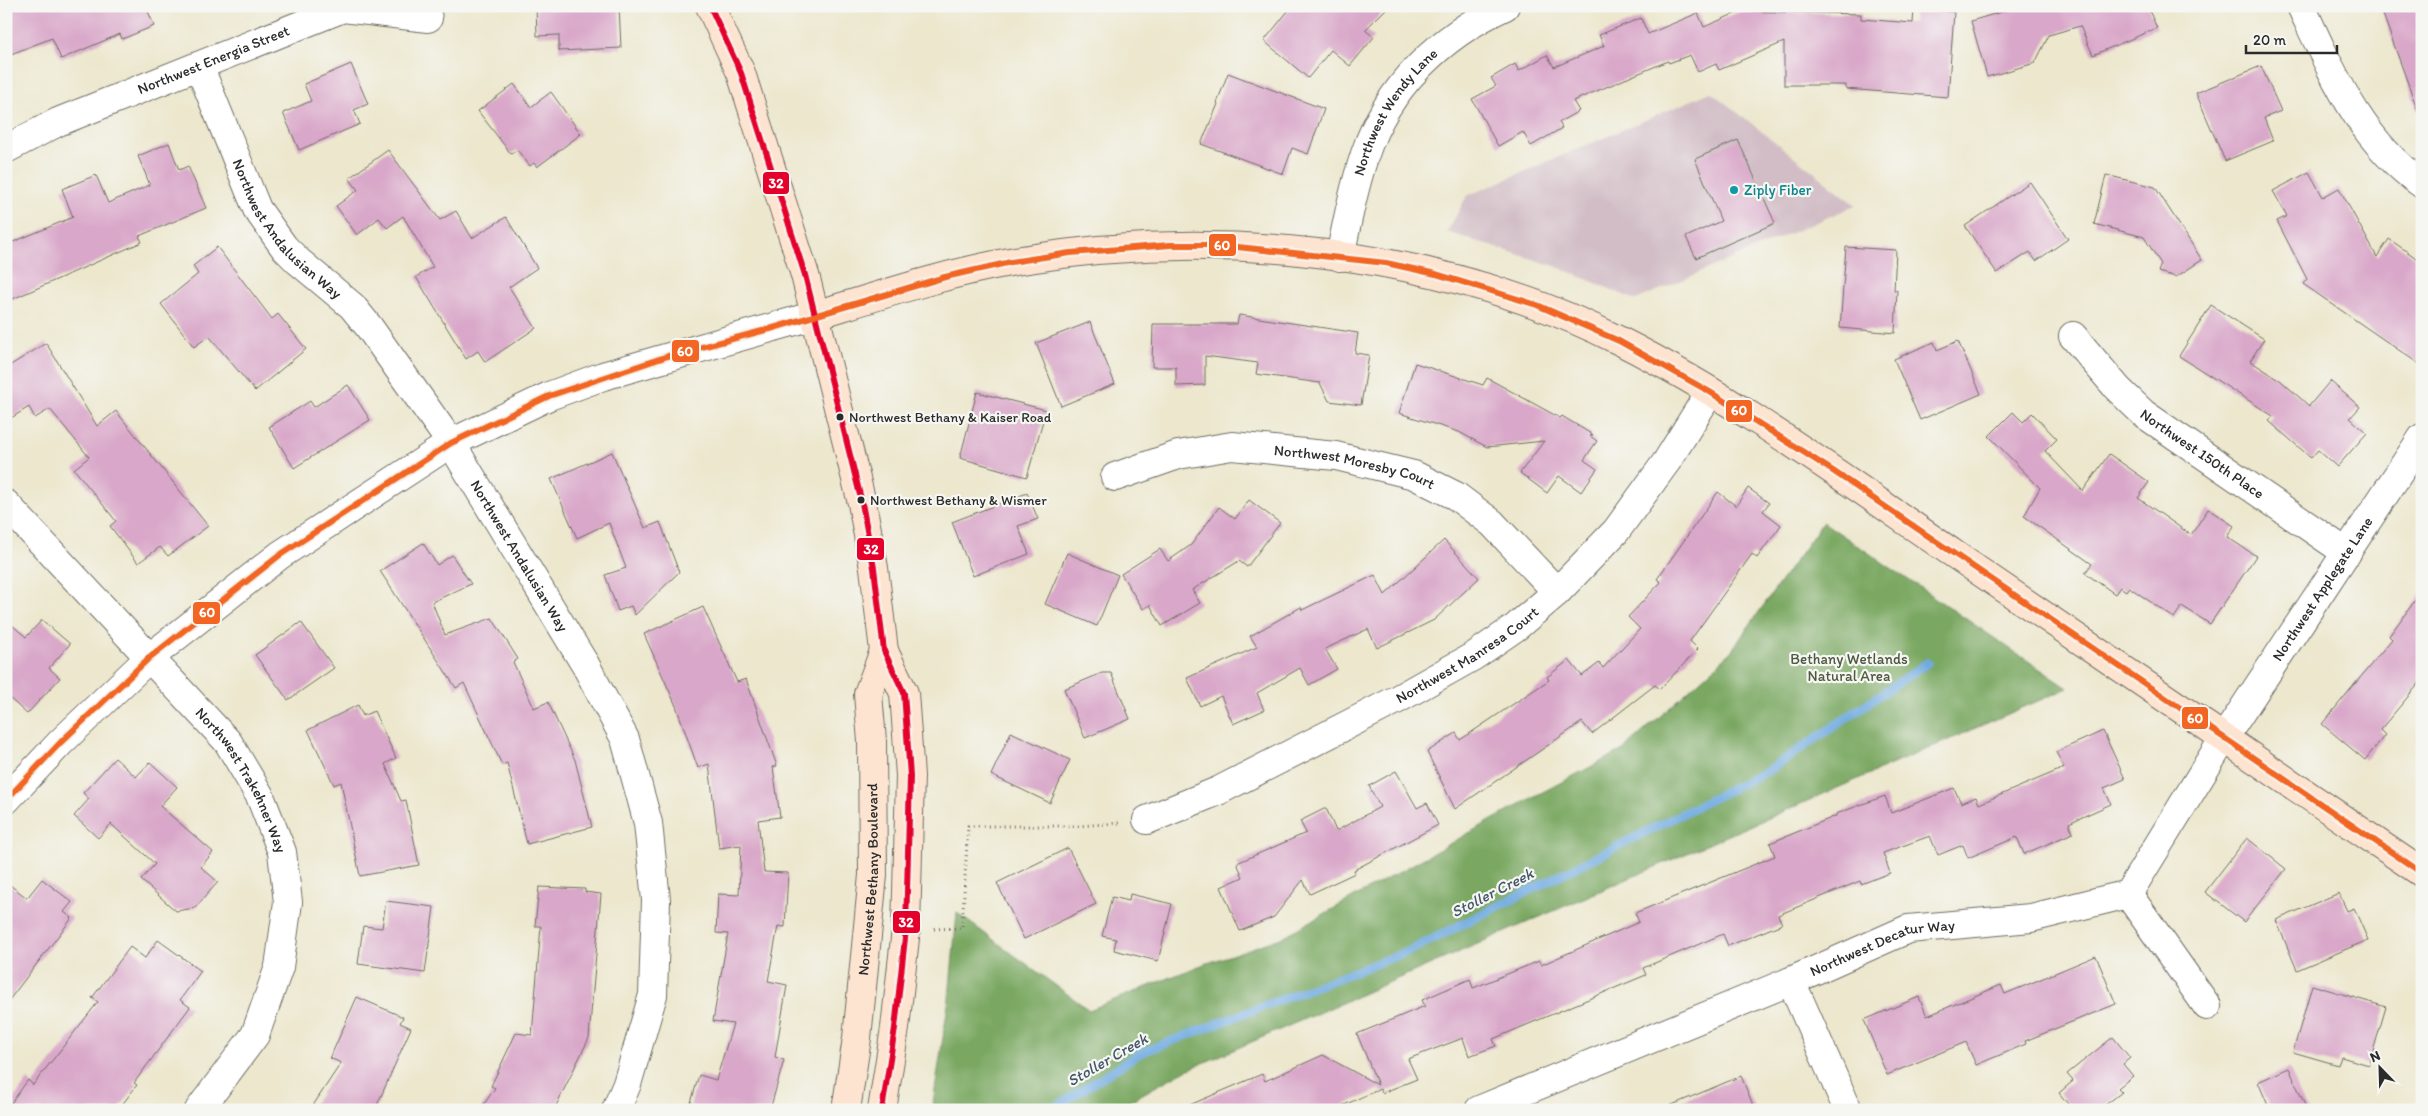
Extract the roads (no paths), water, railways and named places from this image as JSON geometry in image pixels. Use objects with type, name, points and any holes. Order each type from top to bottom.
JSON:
[{"type":"main road","name":"Northwest Bethany Boulevard","points":[[710,6],[741,73],[816,315],[862,503],[874,568],[884,651],[904,693],[910,776],[906,928],[895,1028],[882,1110]]},
{"type":"main road","points":[[816,315],[945,277],[1011,262],[1070,253],[1161,245],[1219,245],[1386,262],[1436,274],[1537,305],[1619,341],[1710,392],[1833,471],[2422,873]]},
{"type":"main road","name":"Northwest Bethany Boulevard","points":[[846,1110],[857,1038],[872,875],[872,741],[868,694],[884,651]]},
{"type":"street","name":"Northwest Wendy Lane","points":[[1340,257],[1365,152],[1389,102],[1430,55],[1474,23],[1505,6]]},
{"type":"street","points":[[2301,6],[2339,88],[2370,136],[2422,184]]},
{"type":"street","name":"Northwest Energia Street","points":[[6,149],[58,122],[343,8],[428,18]]},
{"type":"street","name":"Northwest Andalusian Way","points":[[199,66],[257,209],[262,217],[284,247],[298,261],[352,306],[451,443],[586,666],[625,739],[648,823],[656,900],[653,995],[627,1084],[616,1110]]},
{"type":"street","points":[[6,800],[61,742],[149,658],[280,555],[451,443],[549,396],[603,376],[816,315]]},
{"type":"street","name":"Northwest 150th Place","points":[[2073,336],[2118,389],[2144,414],[2347,553]]},
{"type":"street","name":"Northwest Manresa Court","points":[[1147,820],[1218,790],[1404,696],[1474,656],[1516,627],[1557,592],[1616,531],[1667,461],[1710,392]]},
{"type":"street","name":"Northwest Applegate Lane","points":[[2224,738],[2422,438]]},
{"type":"street","name":"Northwest Moresby Court","points":[[1115,477],[1178,455],[1232,446],[1336,456],[1414,475],[1456,496],[1492,523],[1557,592]]},
{"type":"street","name":"Northwest Trakehner Way","points":[[6,504],[228,742],[260,796],[282,852],[288,902],[280,967],[255,1035],[199,1110]]},
{"type":"street","points":[[2207,1006],[2128,894],[2224,738]]},
{"type":"street","name":"Northwest Decatur Way","points":[[1479,1110],[1790,981],[1908,929],[2031,918],[2128,894]]},
{"type":"street","points":[[1790,981],[1848,1110]]},
{"type":"waterway","name":"Stoller Creek","points":[[1051,1110],[1140,1053],[1409,951],[1771,769],[1927,663]]},
{"type":"place","name":"Ziply Fiber","points":[[1734,190]]},
{"type":"place","name":"Northwest Bethany & Kaiser Road","points":[[840,417]]},
{"type":"place","name":"Northwest Bethany & Wismer","points":[[861,500]]},
{"type":"park label","name":"Bethany Wetlands Natural Area","points":[[1849,668]]}]
